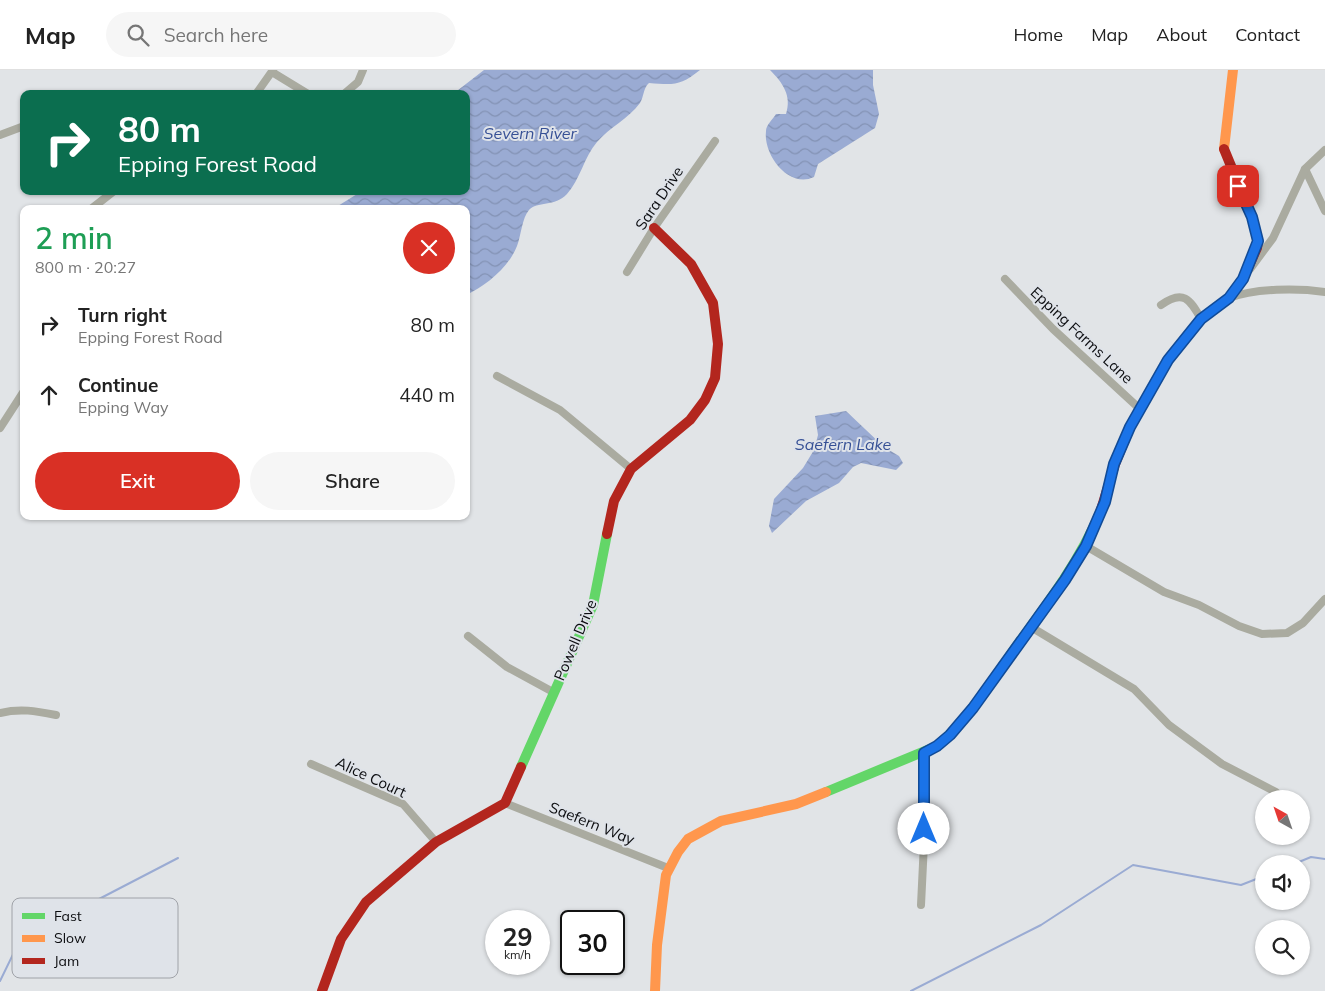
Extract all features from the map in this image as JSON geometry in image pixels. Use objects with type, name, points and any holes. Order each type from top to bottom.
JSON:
[{"type":"street","points":[[349,90],[358,82],[363,70]]},
{"type":"street","points":[[1233,70],[1227,104],[1224,153],[1252,217],[1258,241],[1243,279]]},
{"type":"street","points":[[259,90],[272,71],[302,90]]},
{"type":"street","points":[[0,135],[20,128]]},
{"type":"street","name":"Sara Drive","points":[[627,272],[654,228],[715,141]]},
{"type":"street","points":[[655,991],[657,945],[668,868],[688,839],[721,821],[796,804],[924,753],[937,746],[950,735],[973,708],[1086,546],[1109,493],[1114,464],[1130,427],[1168,360],[1201,319],[1229,298],[1273,238],[1305,168],[1325,150]]},
{"type":"street","points":[[1305,168],[1325,211]]},
{"type":"street","points":[[96,205],[109,195]]},
{"type":"street","name":"Powell Drive","points":[[505,803],[593,605],[614,501],[631,470],[690,420],[705,400],[715,378],[718,344],[713,303],[691,264],[654,228]]},
{"type":"street","name":"Epping Farms Lane","points":[[1004,279],[1052,329],[1141,410]]},
{"type":"street","points":[[1229,298],[1243,294],[1282,290],[1325,292]]},
{"type":"street","points":[[1161,305],[1170,298],[1182,297],[1192,302],[1201,319]]},
{"type":"street","points":[[497,376],[560,410],[631,470]]},
{"type":"street","points":[[0,428],[20,397]]},
{"type":"street","points":[[1086,546],[1164,592],[1199,605],[1239,626],[1262,634],[1286,633],[1303,623],[1325,599]]},
{"type":"street","points":[[1031,627],[1134,689],[1169,725],[1222,764],[1272,790]]},
{"type":"street","points":[[468,636],[507,667],[553,692]]},
{"type":"street","points":[[0,713],[13,709],[32,710],[56,715]]},
{"type":"street","points":[[921,905],[924,843],[924,753]]},
{"type":"street","name":"Alice Court","points":[[311,764],[403,804],[436,842]]},
{"type":"street","points":[[322,991],[341,939],[366,902],[436,842],[505,803]]},
{"type":"street","name":"Saefern Way","points":[[505,803],[668,868]]},
{"type":"water","name":"Severn River","points":[[484,70],[700,70],[682,82],[649,83],[640,103],[635,109],[597,142],[567,194],[557,201],[532,207],[529,210],[517,246],[508,261],[489,281],[470,293],[470,205],[339,205],[356,195],[470,195],[470,90],[458,90]]},
{"type":"water","points":[[770,70],[873,70],[873,85],[879,114],[875,128],[818,164],[814,177],[796,178],[787,174],[773,159],[766,140],[768,124],[776,114],[786,114],[788,107],[785,90]]},
{"type":"water","name":"Saefern Lake","points":[[846,411],[884,447],[899,456],[903,463],[896,470],[861,463],[853,467],[839,483],[806,501],[772,533],[769,526],[774,499],[803,468],[814,450],[818,435],[815,416]]},
{"type":"waterway","points":[[1310,857],[1325,859]]},
{"type":"waterway","points":[[101,898],[178,858]]},
{"type":"waterway","points":[[911,991],[1041,925],[1133,865],[1241,885],[1255,880]]},
{"type":"waterway","points":[[0,981],[12,956]]},
{"type":"traffic: fast","points":[[826,792],[937,746],[959,725],[1060,585],[1082,550],[1100,513]]},
{"type":"traffic: fast","points":[[521,767],[593,605],[607,534]]},
{"type":"traffic: slow","points":[[1224,149],[1233,70]]},
{"type":"traffic: slow","points":[[655,991],[657,945],[666,875],[678,852],[688,839],[721,821],[796,804],[826,792]]},
{"type":"traffic: jam","points":[[1100,513],[1115,464],[1130,427],[1168,360],[1201,319],[1229,298],[1243,279],[1257,248],[1258,241],[1252,217],[1224,149]]},
{"type":"traffic: jam","points":[[607,534],[614,501],[631,469],[690,420],[705,400],[715,378],[718,344],[713,303],[691,264],[654,228]]},
{"type":"traffic: jam","points":[[322,991],[341,939],[366,902],[436,842],[505,803],[521,767]]},
{"type":"route","points":[[924,829],[924,753],[937,746],[950,735],[973,708],[1065,580],[1086,546],[1109,493],[1114,464],[1130,427],[1168,360],[1201,319],[1229,298],[1243,279],[1257,248],[1258,241],[1252,217],[1238,186]]}]
